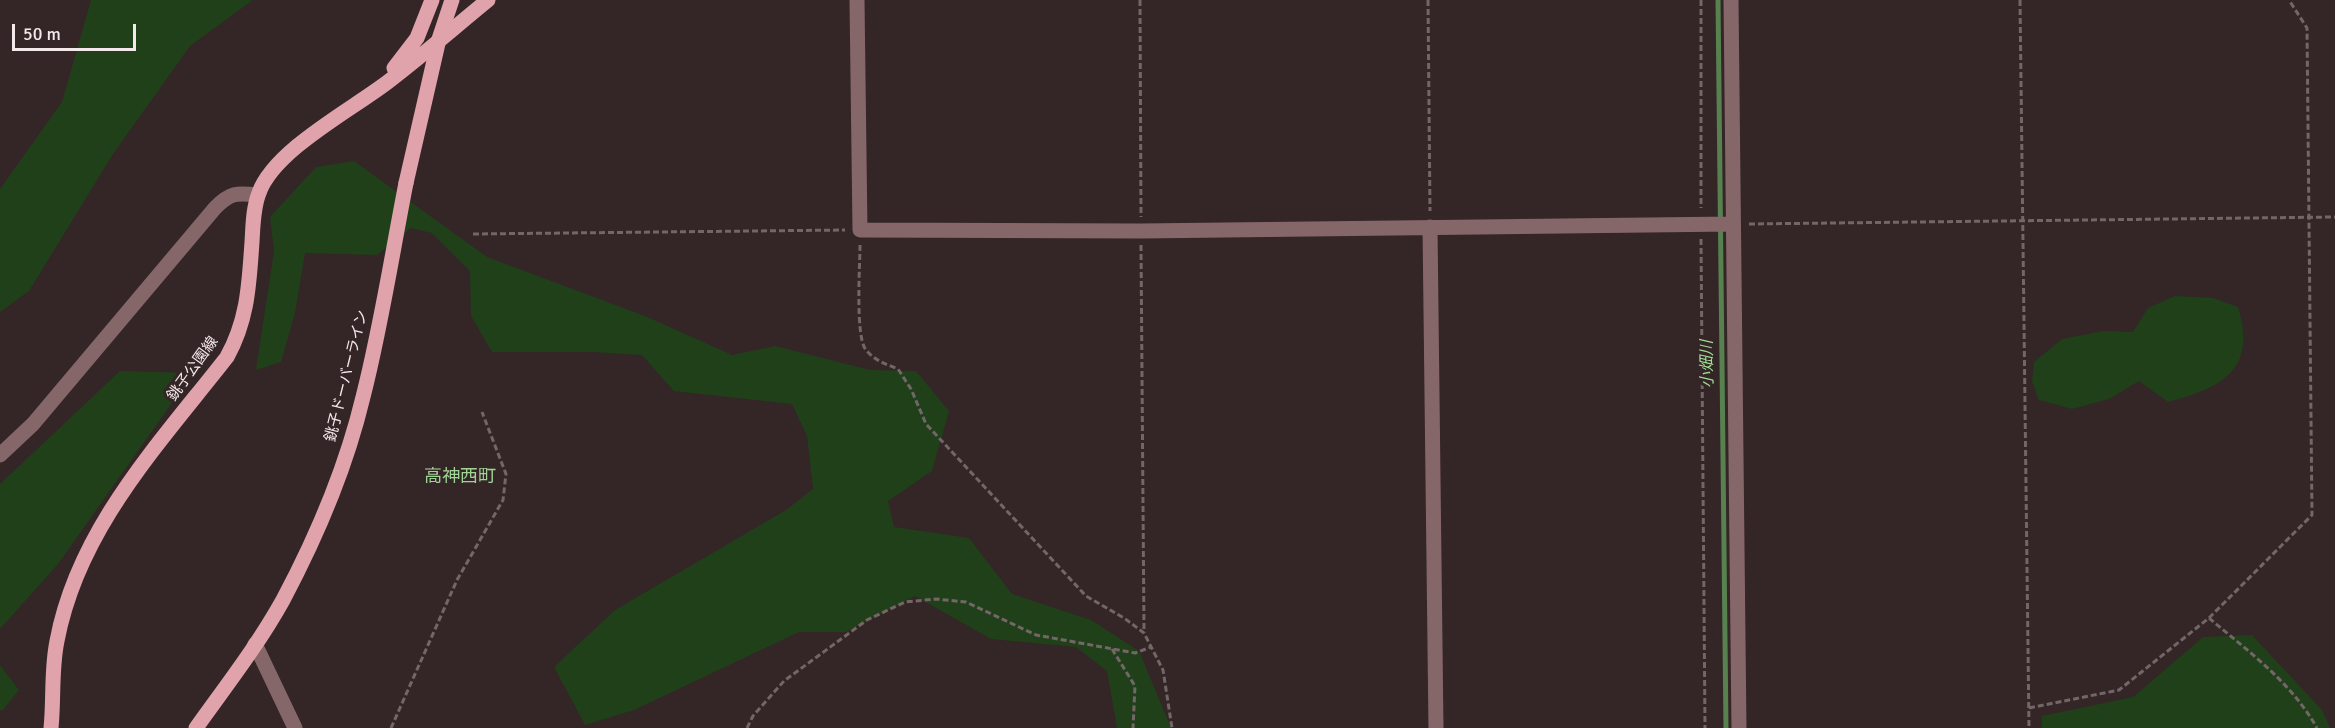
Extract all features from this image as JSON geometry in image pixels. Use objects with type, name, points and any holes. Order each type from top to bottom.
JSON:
[{"type":"main road","points":[[388,82],[394,67],[417,38],[432,0]]},
{"type":"main road","name":"銚子ドーバーライン","points":[[196,728],[282,601],[329,502],[346,456],[365,388],[406,183],[439,39],[452,0]]},
{"type":"main road","name":"銚子公園線","points":[[51,728],[57,642],[74,583],[90,547],[126,486],[227,357],[238,337],[245,315],[249,288],[254,216],[263,183],[276,166],[298,146],[388,82],[488,0]]},
{"type":"street","points":[[856,0],[860,230],[1141,231],[1732,224]]},
{"type":"street","points":[[1731,0],[1739,728]]},
{"type":"street","points":[[0,455],[33,424],[215,208],[230,195],[238,193],[258,195]]},
{"type":"street","points":[[1430,227],[1436,728]]},
{"type":"street","points":[[255,644],[295,728]]},
{"type":"path","points":[[1140,0],[1144,633],[1163,670],[1172,728]]},
{"type":"path","points":[[1428,0],[1430,227]]},
{"type":"path","points":[[1701,0],[1705,728]]},
{"type":"path","points":[[2020,0],[2029,728]]},
{"type":"path","points":[[2029,708],[2119,690],[2209,618],[2312,515],[2307,28],[2289,0]]},
{"type":"path","points":[[1732,224],[2335,217]]},
{"type":"path","points":[[472,234],[860,230],[860,330],[864,348],[879,362],[898,369],[911,389],[926,424],[1086,596],[1124,618],[1144,633]]},
{"type":"path","points":[[391,728],[456,580],[503,500],[506,474],[482,412]]},
{"type":"path","points":[[747,728],[753,716],[784,681],[867,620],[905,602],[936,599],[966,602],[1035,635],[1135,653],[1151,647]]},
{"type":"path","points":[[2209,618],[2281,679],[2309,713],[2318,728]]},
{"type":"path","points":[[1112,649],[1135,686],[1133,728]]},
{"type":"green space","points":[[91,0],[253,0],[190,46],[113,154],[29,291],[0,312],[0,189],[62,102]]},
{"type":"green space","points":[[354,161],[487,257],[645,316],[732,355],[775,346],[870,370],[916,371],[949,411],[932,471],[888,501],[894,527],[969,538],[1012,594],[1091,620],[1139,651],[1171,728],[1117,728],[1107,671],[1076,647],[991,639],[915,596],[846,632],[799,632],[634,710],[585,725],[554,667],[615,610],[786,510],[813,489],[807,436],[792,404],[674,391],[642,355],[592,352],[492,352],[471,316],[470,271],[432,233],[411,228],[377,255],[305,253],[295,313],[281,362],[256,370],[274,251],[270,217],[316,167]]},
{"type":"green space","points":[[2175,296],[2213,298],[2238,307],[2243,329],[2243,346],[2239,361],[2219,382],[2205,390],[2168,402],[2139,381],[2109,399],[2072,409],[2039,400],[2032,382],[2034,362],[2062,339],[2103,331],[2133,332],[2148,308]]},
{"type":"green space","points":[[120,371],[193,373],[58,564],[0,629],[0,484]]},
{"type":"green space","points":[[2252,635],[2322,710],[2330,728],[2042,728],[2042,716],[2133,697],[2203,637]]},
{"type":"green space","points":[[0,665],[19,690],[2,711],[0,710]]},
{"type":"waterway","name":"小畑川","points":[[1718,0],[1726,728]]},
{"type":"district","name":"高神西町","points":[[460,477]]}]
